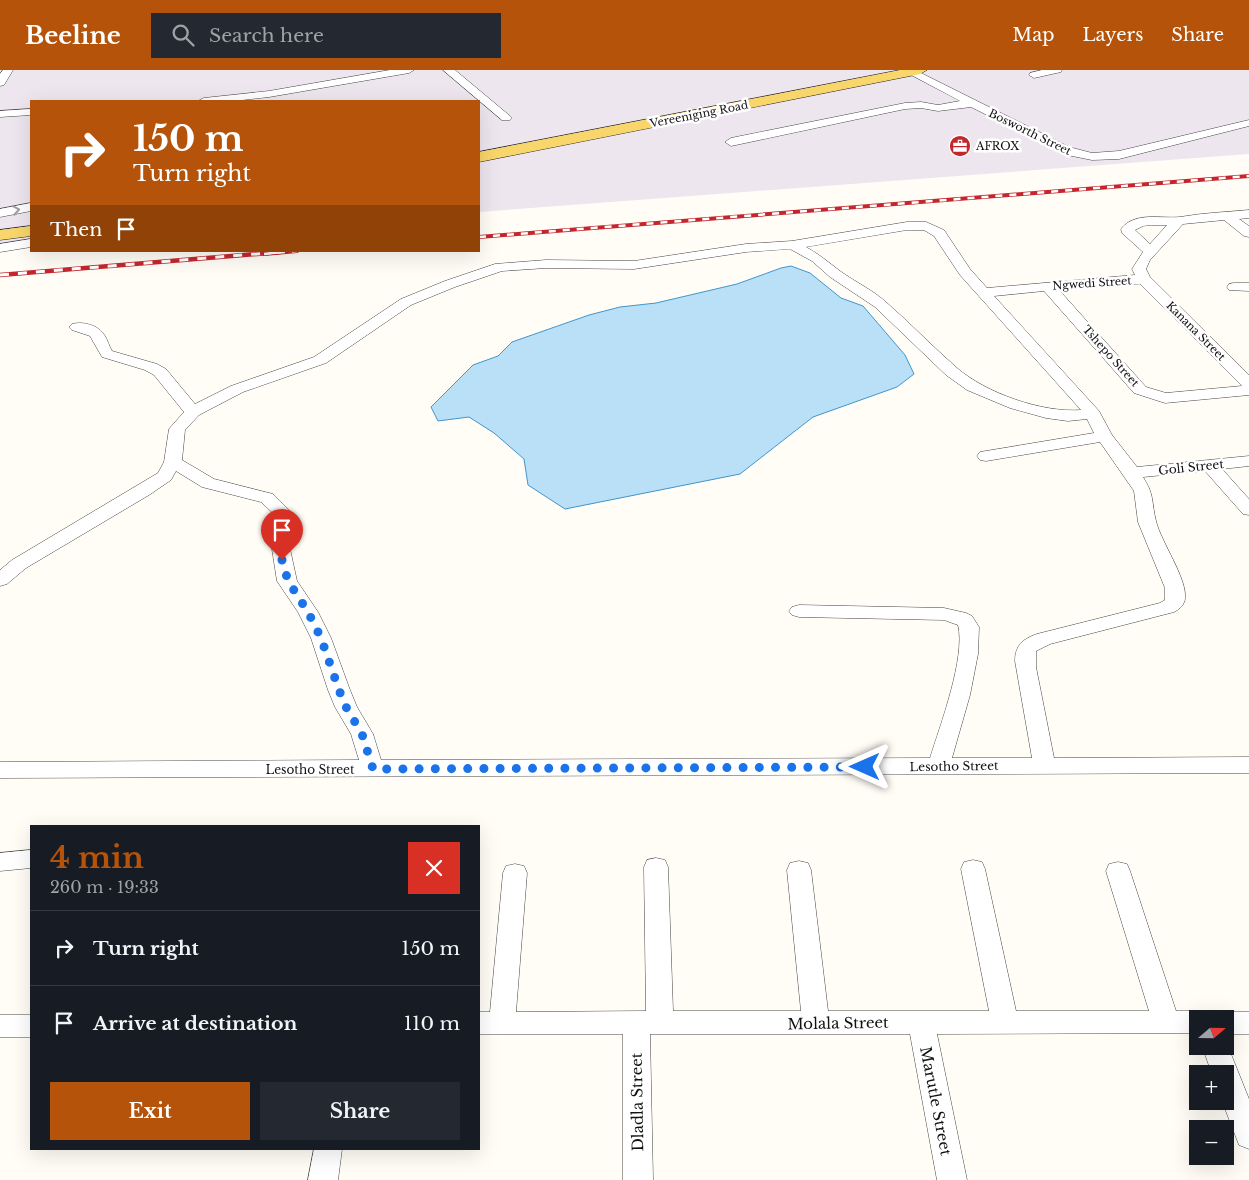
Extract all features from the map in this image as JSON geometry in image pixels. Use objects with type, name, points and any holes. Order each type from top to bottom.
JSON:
[{"type":"main road","name":"Vereeniging Road","points":[[480,148],[876,70]]},
{"type":"main road","name":"Vereeniging Road","points":[[480,157],[913,71]]},
{"type":"main road","points":[[0,225],[30,221]]},
{"type":"main road","points":[[0,235],[30,231]]},
{"type":"street","points":[[0,82],[8,70]]},
{"type":"street","points":[[213,100],[269,94],[409,70]]},
{"type":"street","points":[[448,70],[506,118]]},
{"type":"street","points":[[1034,74],[1056,70]]},
{"type":"street","name":"Bosworth Street","points":[[913,71],[972,104],[1066,150],[1095,157],[1119,155],[1249,123]]},
{"type":"street","points":[[731,142],[905,106],[938,108],[972,104]]},
{"type":"street","points":[[0,114],[30,112]]},
{"type":"street","points":[[0,213],[30,207]]},
{"type":"street","points":[[1152,252],[1129,233],[1128,229],[1131,226],[1146,222],[1249,214]]},
{"type":"street","points":[[1228,216],[1249,233]]},
{"type":"street","name":"Ngwedi Street","points":[[985,292],[1144,279],[1139,270],[1140,264],[1178,221]]},
{"type":"street","points":[[0,580],[19,564],[165,476],[173,462],[177,428],[193,412],[237,389],[320,360],[406,302],[491,269],[529,264],[634,265],[746,248],[792,245],[879,230],[926,226],[939,233],[957,261],[1093,414],[1104,436],[1132,472],[1143,491],[1147,522],[1175,588],[1176,599],[1174,604],[1167,608],[1044,639],[1033,643],[1027,648],[1024,654],[1044,765]]},
{"type":"street","points":[[0,248],[30,243]]},
{"type":"street","points":[[792,245],[817,258],[836,274],[880,304],[952,372],[973,387],[1016,405],[1046,413],[1068,416],[1093,414]]},
{"type":"street","name":"Kanana Street","points":[[1144,279],[1249,384]]},
{"type":"street","name":"Tshepo Street","points":[[1048,286],[1140,390],[1165,398],[1249,390]]},
{"type":"street","points":[[77,327],[95,332],[100,338],[107,354],[151,367],[160,372],[193,412]]},
{"type":"street","points":[[986,456],[1104,436]]},
{"type":"street","name":"Goli Street","points":[[1132,472],[1249,461]]},
{"type":"street","points":[[173,462],[208,483],[267,498],[281,511],[284,520],[281,549],[284,571],[321,638],[346,707],[362,734],[373,769]]},
{"type":"street","points":[[1209,465],[1249,510]]},
{"type":"street","points":[[799,611],[944,614],[960,617],[966,621],[970,628],[970,638],[966,670],[939,766]]},
{"type":"street","name":"Lesotho Street","points":[[0,770],[1249,765]]},
{"type":"street","points":[[0,862],[30,859]]},
{"type":"street","name":"Dladla Street","points":[[638,1180],[656,867]]},
{"type":"street","points":[[973,869],[1005,1022]]},
{"type":"street","points":[[798,870],[816,1023]]},
{"type":"street","points":[[1118,871],[1166,1022]]},
{"type":"street","points":[[490,1023],[515,873]]},
{"type":"street","name":"Marutle Street","points":[[921,1021],[952,1180]]},
{"type":"street","name":"Molala Street","points":[[490,1023],[1189,1022]]},
{"type":"street","points":[[1234,1023],[1249,1023]]},
{"type":"street","points":[[0,1026],[30,1026]]},
{"type":"street","points":[[1218,1055],[1249,1136]]},
{"type":"street","points":[[322,1180],[328,1150]]},
{"type":"shaded area","points":[[0,70],[1249,70],[1249,154],[480,212],[480,100],[30,100],[30,246],[0,248]]},
{"type":"water","points":[[791,266],[810,273],[841,298],[863,306],[905,355],[914,374],[897,387],[813,417],[740,474],[565,509],[528,485],[524,459],[494,433],[469,417],[438,421],[431,407],[473,365],[498,356],[512,342],[589,315],[620,307],[656,303],[737,284]]},
{"type":"railway","points":[[480,237],[1249,176]]},
{"type":"railway","points":[[0,275],[280,252]]},
{"type":"railway","points":[[264,254],[286,252]]},
{"type":"place","name":"AFROX","points":[[960,146]]},
{"type":"route","points":[[282,560],[288,581],[308,612],[321,638],[346,707],[362,734],[373,769],[865,767]]}]
